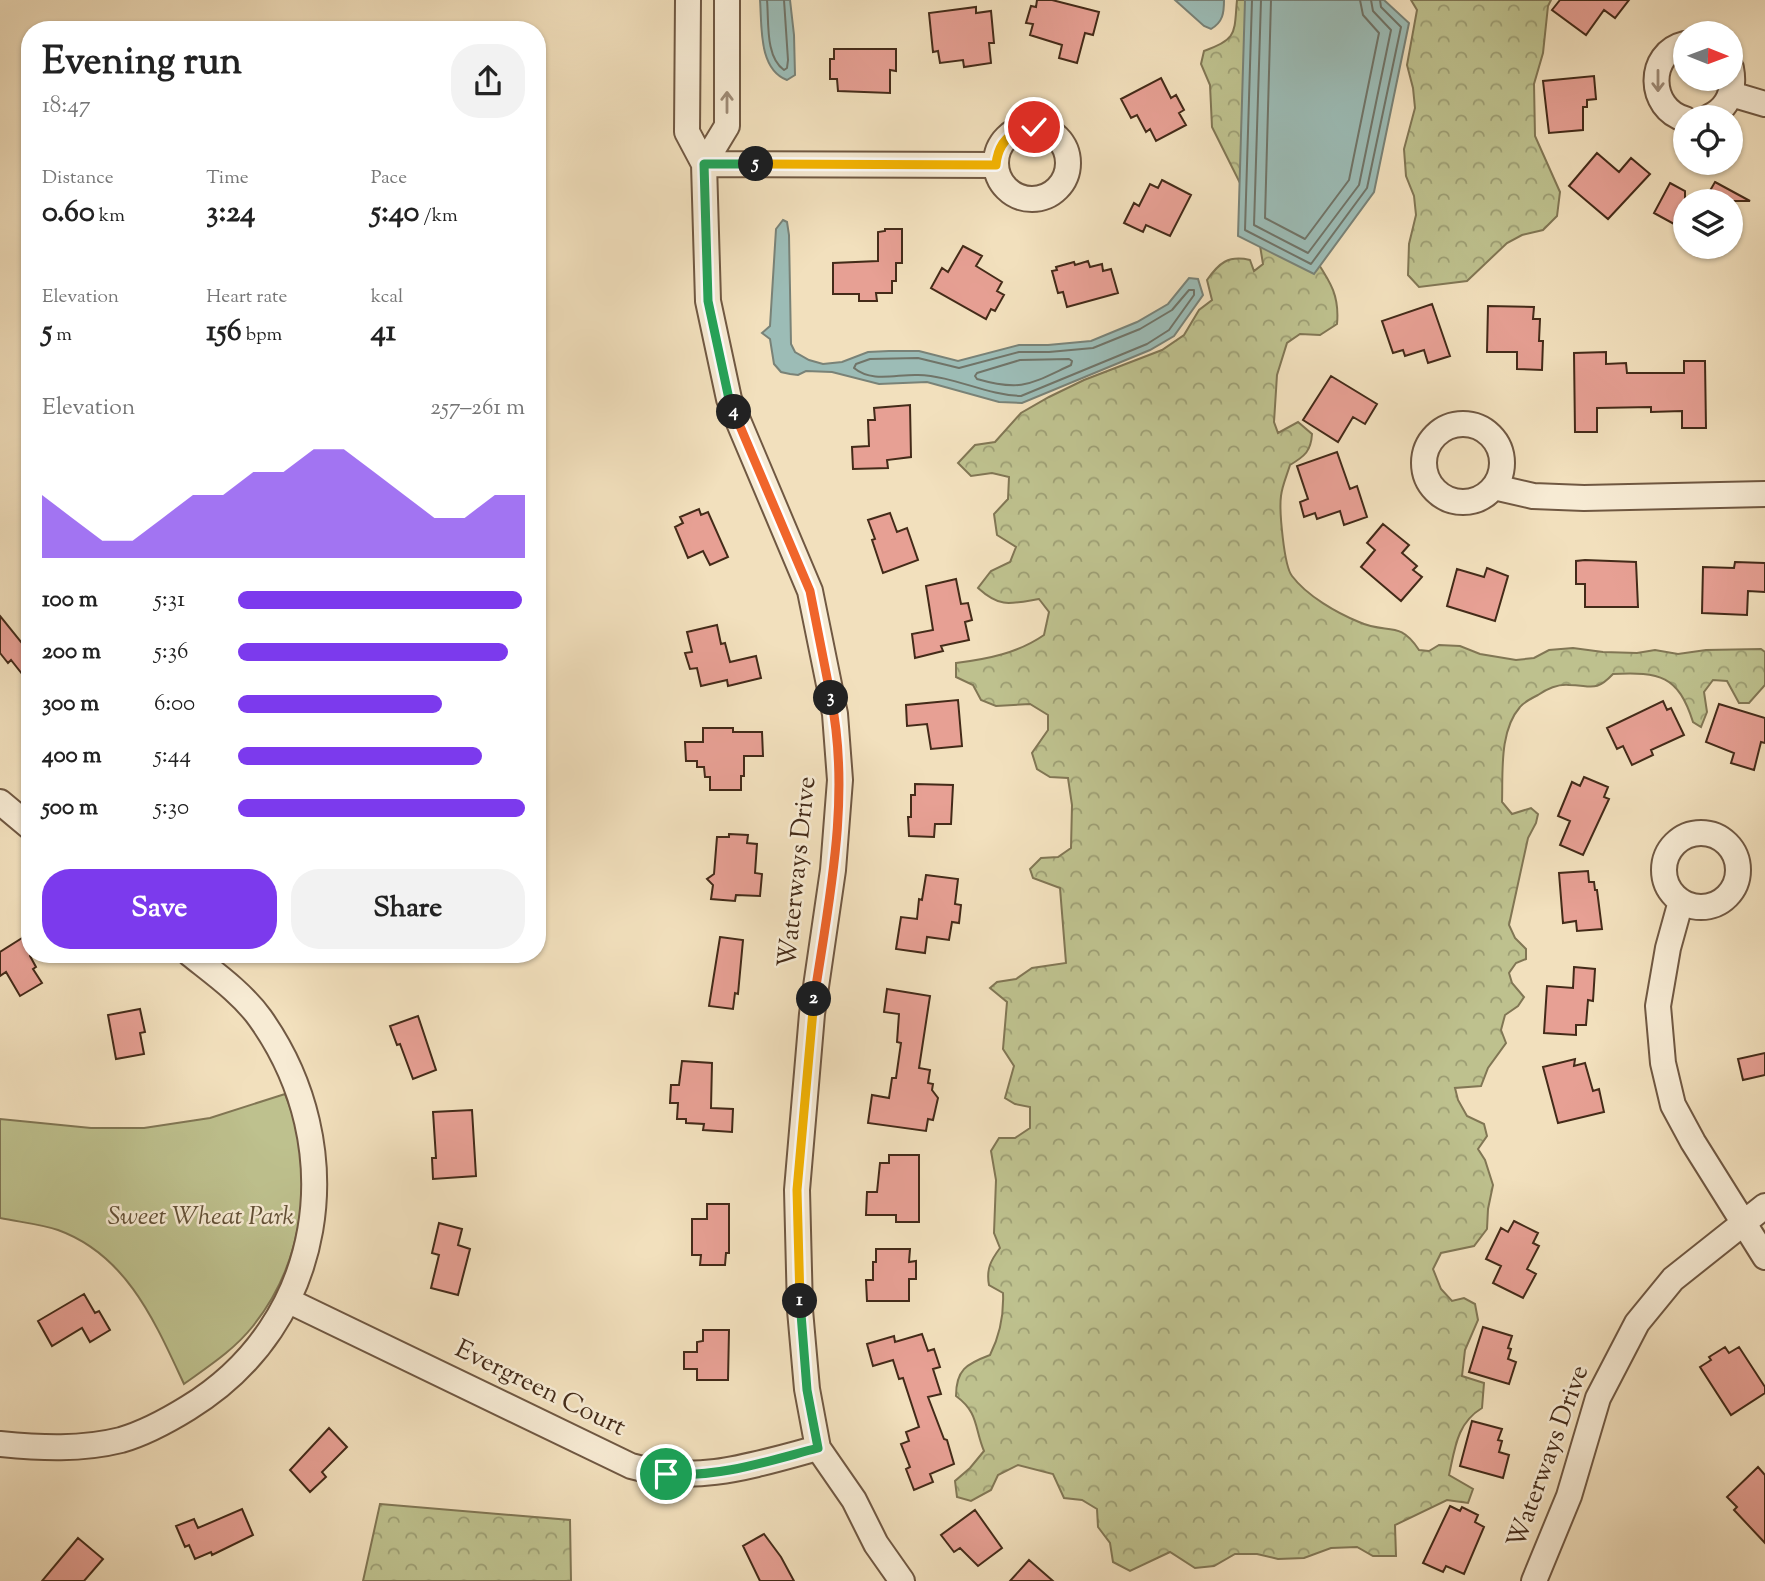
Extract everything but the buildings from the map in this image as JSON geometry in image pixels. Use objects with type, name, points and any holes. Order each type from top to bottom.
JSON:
[{"type":"street","name":"Waterways Drive","points":[[688,0],[687,132],[704,164],[708,301],[729,399],[810,591],[835,714],[840,780],[835,842],[812,1014],[797,1190],[801,1319],[807,1390],[818,1448],[854,1500],[876,1544],[902,1581]]},
{"type":"street","points":[[704,164],[727,127],[727,0]]},
{"type":"street","points":[[1673,50],[1660,62],[1656,75],[1656,88],[1661,101],[1673,113]]},
{"type":"street","points":[[1725,105],[1732,91]]},
{"type":"street","points":[[1731,94],[1765,104]]},
{"type":"street","points":[[704,164],[996,165]]},
{"type":"street","points":[[1494,487],[1533,496],[1584,498],[1765,494]]},
{"type":"street","points":[[0,802],[21,820]]},
{"type":"street","points":[[1681,901],[1668,948],[1658,1006],[1663,1063],[1673,1104],[1693,1142],[1765,1257]]},
{"type":"street","points":[[0,1444],[81,1447],[124,1439],[152,1428],[216,1389],[252,1354],[289,1301],[313,1218],[313,1152],[303,1101],[289,1066],[259,1017],[233,988],[201,963]]},
{"type":"street","name":"Waterways Drive","points":[[1534,1581],[1569,1496],[1598,1398],[1637,1323],[1673,1279],[1765,1206]]},
{"type":"street","name":"Evergreen Court","points":[[289,1301],[631,1466],[684,1475],[715,1473],[818,1448]]},
{"type":"green space","points":[[1237,0],[1280,0],[1312,254],[1332,287],[1337,304],[1337,324],[1320,335],[1300,334],[1287,343],[1277,375],[1274,422],[1278,433],[1298,422],[1312,434],[1306,452],[1290,465],[1281,496],[1283,538],[1292,576],[1314,597],[1332,609],[1369,626],[1399,631],[1412,640],[1419,650],[1429,651],[1439,645],[1460,646],[1480,654],[1516,660],[1534,658],[1549,650],[1573,648],[1637,653],[1655,650],[1678,654],[1706,650],[1761,649],[1765,652],[1765,685],[1749,703],[1739,703],[1727,681],[1713,680],[1704,692],[1707,712],[1701,727],[1693,722],[1681,694],[1665,680],[1643,674],[1613,674],[1597,686],[1565,685],[1545,691],[1522,705],[1508,728],[1502,802],[1512,814],[1531,808],[1538,814],[1528,838],[1509,925],[1515,938],[1526,949],[1526,959],[1516,963],[1509,973],[1512,983],[1524,997],[1518,1006],[1505,1015],[1501,1030],[1506,1043],[1488,1068],[1481,1086],[1455,1088],[1467,1116],[1484,1124],[1487,1136],[1478,1149],[1485,1160],[1493,1185],[1487,1229],[1474,1246],[1441,1253],[1433,1269],[1441,1289],[1452,1301],[1464,1298],[1475,1304],[1478,1320],[1465,1350],[1462,1376],[1484,1383],[1482,1408],[1462,1429],[1455,1446],[1449,1475],[1473,1489],[1468,1503],[1447,1500],[1395,1525],[1396,1556],[1373,1556],[1357,1547],[1331,1548],[1304,1558],[1278,1559],[1257,1554],[1235,1554],[1214,1566],[1195,1568],[1170,1552],[1130,1571],[1113,1562],[1110,1543],[1098,1527],[1097,1509],[1082,1500],[1064,1498],[1053,1474],[1018,1465],[998,1475],[991,1490],[971,1501],[957,1497],[955,1481],[984,1451],[969,1408],[956,1396],[956,1387],[964,1369],[990,1355],[999,1333],[1003,1310],[1003,1293],[989,1285],[988,1279],[990,1265],[1000,1248],[994,1233],[996,1180],[991,1151],[999,1138],[1015,1138],[1030,1128],[1030,1107],[1015,1104],[1005,1098],[1014,1066],[1003,1049],[1007,1002],[990,988],[997,982],[1016,979],[1032,968],[1066,963],[1060,888],[1033,878],[1030,869],[1041,858],[1058,857],[1071,848],[1072,805],[1068,778],[1050,777],[1037,769],[1032,753],[1048,730],[1048,715],[1030,704],[996,706],[981,700],[973,685],[956,677],[956,663],[1002,654],[1044,635],[1049,612],[1039,599],[999,602],[978,588],[991,571],[1010,562],[1016,547],[997,535],[994,514],[1008,499],[1009,477],[992,473],[971,476],[958,463],[975,445],[995,442],[1021,413],[1049,397],[1084,380],[1162,350],[1184,335],[1199,310],[1212,300],[1207,280],[1225,262],[1236,259],[1250,260],[1254,271],[1263,264],[1258,233],[1247,197],[1212,127],[1210,85],[1201,64],[1204,51],[1223,43],[1232,33]]},
{"type":"green space","points":[[1411,0],[1551,0],[1543,53],[1534,84],[1535,136],[1560,192],[1557,216],[1543,230],[1522,235],[1507,243],[1467,281],[1419,287],[1408,275],[1409,244],[1416,215],[1414,196],[1406,176],[1404,149],[1415,108],[1407,65],[1417,10]]},
{"type":"green space","name":"Sweet Wheat Park","points":[[285,1094],[295,1123],[302,1183],[294,1244],[284,1273],[271,1300],[246,1335],[184,1384],[150,1315],[121,1273],[103,1256],[82,1241],[58,1230],[0,1218],[0,1119],[91,1128],[144,1128],[210,1118]]},
{"type":"green space","points":[[380,1504],[570,1520],[571,1581],[363,1581]]},
{"type":"water","points":[[760,0],[790,0],[795,75],[787,80],[771,66],[766,56]]},
{"type":"water","points":[[1175,0],[1224,0],[1222,17],[1211,29]]},
{"type":"water","points":[[1245,0],[1384,0],[1409,23],[1374,192],[1314,274],[1238,236]]},
{"type":"water","points":[[783,220],[787,222],[789,235],[791,344],[795,352],[823,364],[842,362],[868,352],[889,351],[919,351],[958,361],[1019,345],[1091,341],[1137,322],[1168,304],[1189,278],[1198,279],[1203,295],[1174,336],[1150,350],[1022,403],[999,402],[927,382],[879,384],[832,372],[806,371],[798,375],[790,374],[781,372],[774,364],[770,339],[762,333],[770,326],[776,229]]},
{"type":"route","points":[[666,1474],[705,1474],[735,1470],[818,1448],[807,1390],[801,1319],[797,1190],[812,1014],[833,870],[840,780],[835,714],[810,591],[729,399],[708,301],[704,164],[996,165],[997,153],[1003,142],[1011,134],[1034,127]]}]
